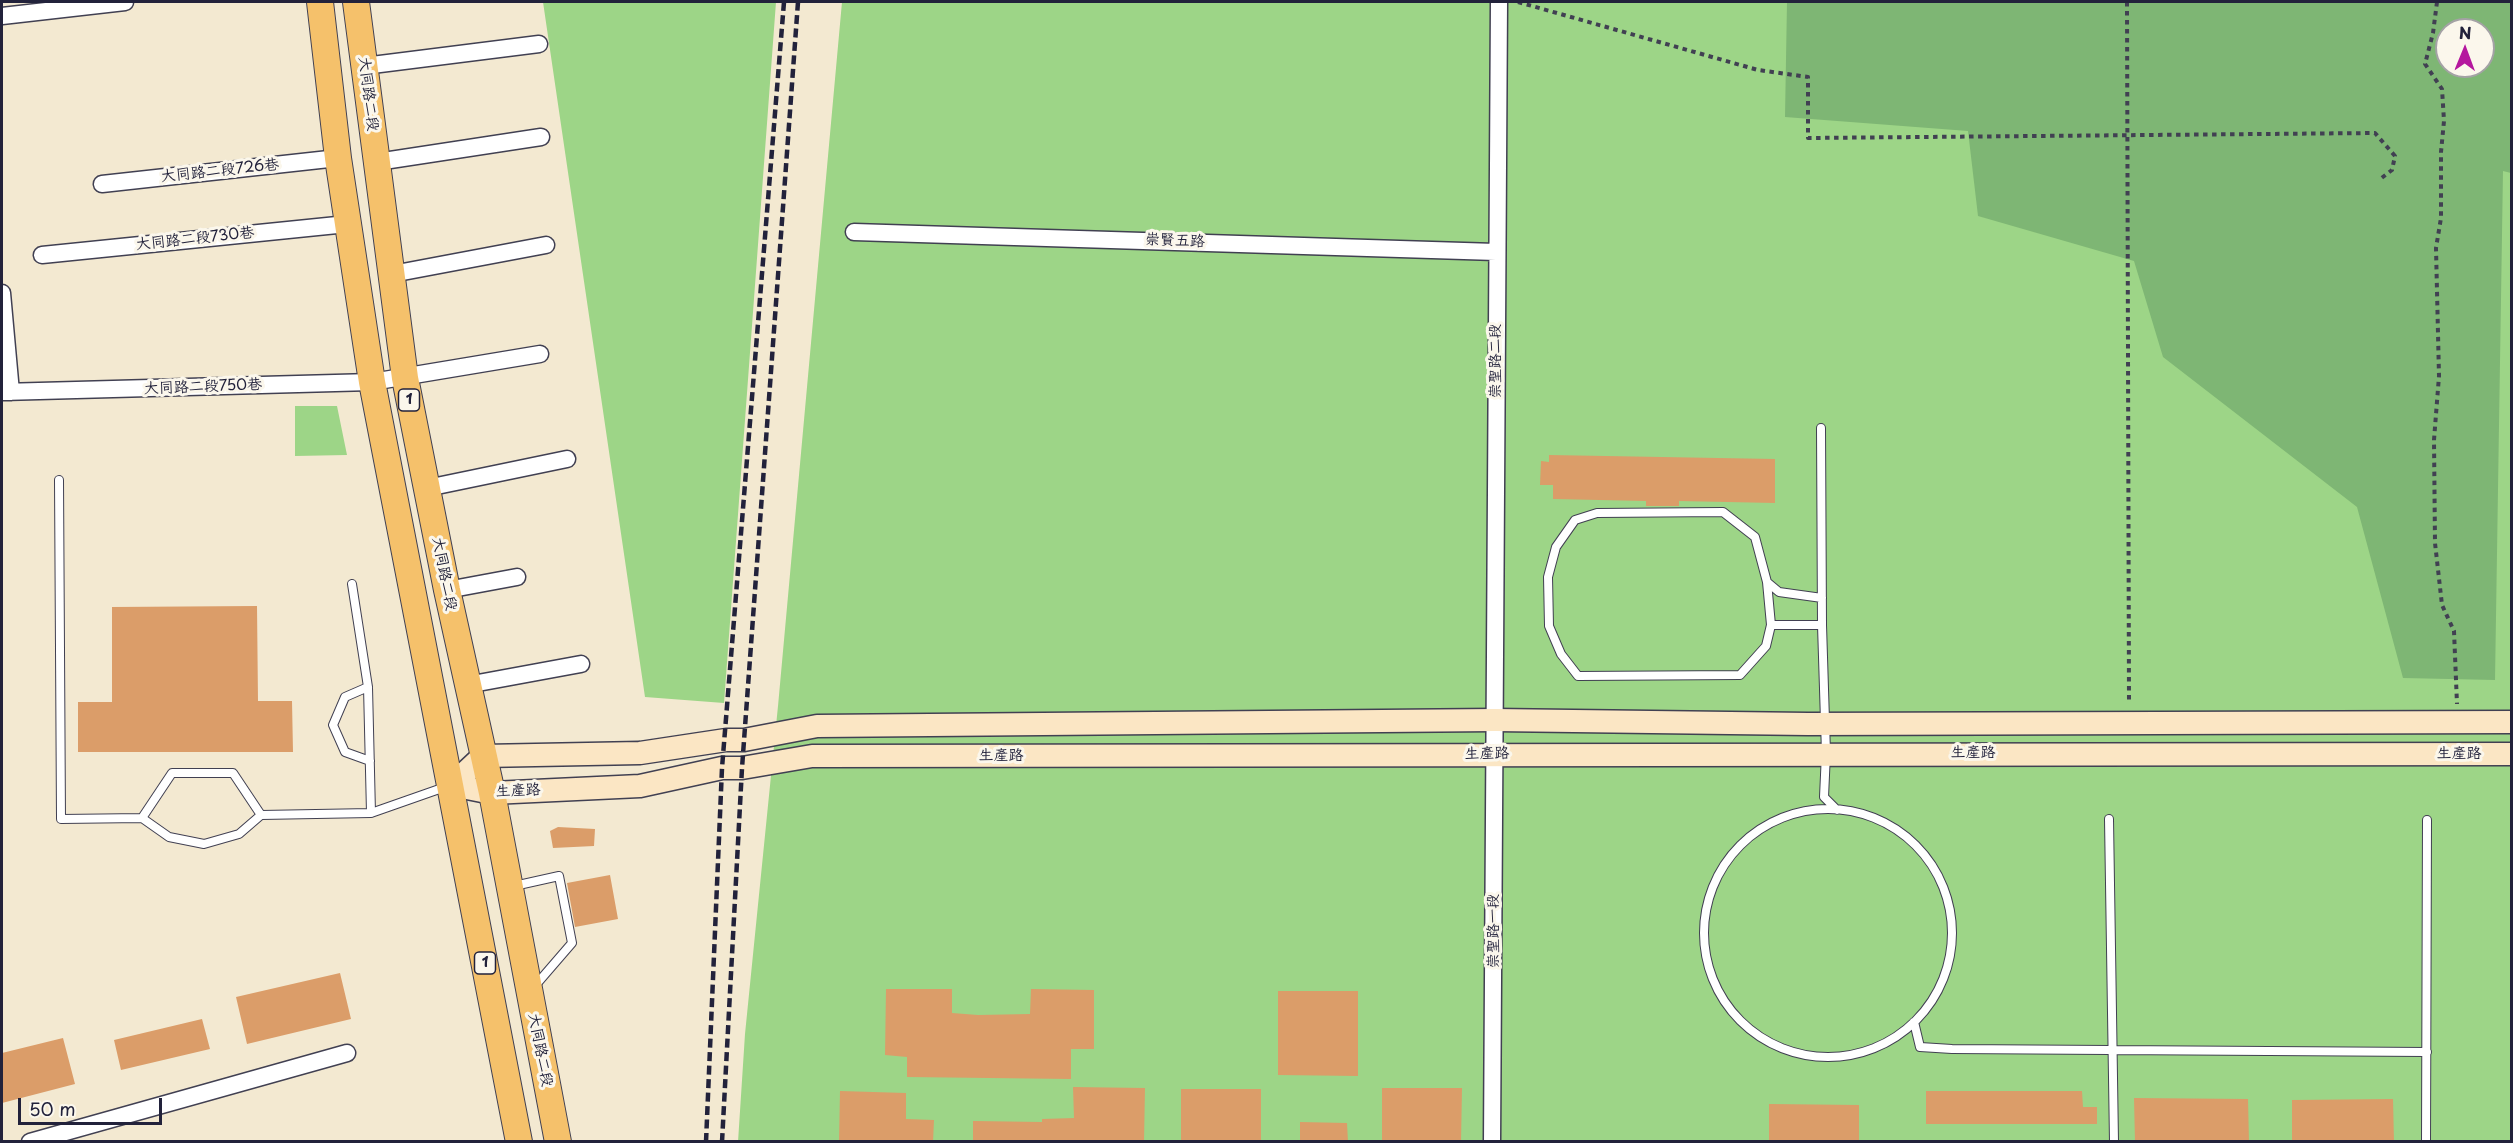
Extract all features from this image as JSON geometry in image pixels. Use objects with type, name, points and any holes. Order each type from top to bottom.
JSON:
[{"type":"main road","name":"1","points":[[320,2],[347,224],[372,382],[452,785],[519,1142]]},
{"type":"main road","name":"大同路二段","points":[[356,2],[405,378],[447,590],[492,793],[558,1142]]},
{"type":"street","points":[[2,16],[125,2]]},
{"type":"street","name":"崇聖路二段","points":[[1495,720],[1499,2]]},
{"type":"street","points":[[364,66],[539,44]]},
{"type":"street","points":[[377,162],[541,137]]},
{"type":"street","name":"大同路二段726巷","points":[[102,184],[339,158]]},
{"type":"street","name":"大同路二段730巷","points":[[42,255],[347,224]]},
{"type":"street","name":"崇賢五路","points":[[854,232],[1496,252]]},
{"type":"street","points":[[392,274],[546,246]]},
{"type":"street","points":[[2,292],[6,392]]},
{"type":"street","name":"大同路二段750巷","points":[[6,392],[372,382],[540,354]]},
{"type":"street","points":[[427,488],[567,459]]},
{"type":"street","points":[[447,590],[517,578]]},
{"type":"street","points":[[467,685],[581,664]]},
{"type":"street","name":"生產路","points":[[483,756],[640,753],[726,740],[744,740],[817,726],[1495,720],[1826,724],[2511,722]]},
{"type":"street","name":"崇聖路一段","points":[[1492,1142],[1495,720]]},
{"type":"street","name":"生產路","points":[[452,785],[492,793],[640,786],[722,768],[742,768],[812,756],[1495,753],[2511,754]]},
{"type":"street","points":[[452,785],[483,756]]},
{"type":"street","points":[[30,1142],[347,1053]]},
{"type":"lane","points":[[1821,428],[1822,625],[1826,724],[1824,797],[1837,810]]},
{"type":"lane","points":[[59,480],[61,819],[142,818],[170,837],[204,844],[239,834],[261,815],[371,813],[452,785]]},
{"type":"lane","points":[[1723,512],[1755,537],[1767,582],[1771,625],[1766,646],[1740,675],[1578,676],[1561,654],[1549,626],[1548,577],[1556,547],[1575,520],[1597,513],[1723,512]]},
{"type":"lane","points":[[1767,582],[1779,592],[1822,598]]},
{"type":"lane","points":[[352,584],[368,687],[371,813]]},
{"type":"lane","points":[[1771,625],[1822,625]]},
{"type":"lane","points":[[368,687],[345,698],[333,725],[345,752],[370,760]]},
{"type":"lane","points":[[142,818],[172,773],[233,773],[261,815]]},
{"type":"lane","points":[[1826,809],[1837,810],[1866,814],[1901,832],[1930,860],[1948,896],[1953,936],[1946,975],[1927,1010],[1914,1022],[1898,1037],[1861,1054],[1821,1058],[1780,1049],[1744,1026],[1718,993],[1704,952],[1704,921],[1705,910],[1720,870],[1747,838],[1784,817],[1826,809]]},
{"type":"lane","points":[[2109,819],[2114,1142]]},
{"type":"lane","points":[[2426,1142],[2427,820]]},
{"type":"lane","points":[[510,887],[559,876],[572,943],[529,992]]},
{"type":"lane","points":[[1914,1022],[1920,1047],[2427,1052]]},
{"type":"path","points":[[1518,2],[1758,70],[1808,77],[1808,138],[2375,133],[2395,156],[2392,170],[2379,180]]},
{"type":"path","points":[[2127,2],[2128,724]]},
{"type":"path","points":[[2436,2],[2433,33],[2425,64],[2442,89],[2444,121],[2441,152],[2441,219],[2436,248],[2439,376],[2434,440],[2434,543],[2442,605],[2454,631],[2457,723]]},
{"type":"green space","points":[[543,2],[776,2],[724,703],[645,697]]},
{"type":"green space","points":[[842,2],[2511,2],[2511,1141],[738,1142],[745,1034],[778,706]]},
{"type":"green space","points":[[1787,2],[2511,2],[2511,173],[2503,171],[2495,680],[2403,678],[2357,507],[2163,357],[2134,261],[1978,216],[1968,131],[1785,117]]},
{"type":"green space","points":[[295,406],[337,406],[347,455],[295,456]]},
{"type":"building","points":[[1549,455],[1775,459],[1775,503],[1679,501],[1679,506],[1646,506],[1646,501],[1553,499],[1553,485],[1540,485],[1541,461],[1549,462]]},
{"type":"building","points":[[257,606],[258,701],[292,701],[293,752],[78,752],[78,702],[112,702],[112,607]]},
{"type":"building","points":[[558,827],[595,829],[594,846],[553,848],[550,831]]},
{"type":"building","points":[[610,875],[618,919],[575,927],[567,883]]},
{"type":"building","points":[[340,973],[351,1019],[247,1044],[236,997]]},
{"type":"building","points":[[886,989],[952,989],[952,1013],[978,1015],[1030,1014],[1031,989],[1094,990],[1094,1049],[1071,1049],[1071,1079],[907,1077],[907,1057],[885,1055]]},
{"type":"building","points":[[1278,991],[1358,991],[1358,1076],[1278,1075]]},
{"type":"building","points":[[202,1019],[210,1049],[121,1070],[114,1040]]},
{"type":"building","points":[[63,1038],[75,1084],[2,1103],[2,1053]]},
{"type":"building","points":[[1073,1087],[1145,1088],[1144,1142],[973,1142],[973,1121],[1042,1122],[1042,1119],[1074,1118]]},
{"type":"building","points":[[1382,1088],[1462,1088],[1461,1142],[1382,1142]]},
{"type":"building","points":[[1181,1089],[1261,1089],[1261,1142],[1181,1142]]},
{"type":"building","points":[[840,1091],[906,1093],[906,1119],[934,1120],[933,1142],[839,1142]]},
{"type":"building","points":[[1926,1091],[2082,1091],[2083,1107],[2097,1107],[2097,1124],[1926,1124]]},
{"type":"building","points":[[2134,1098],[2248,1099],[2249,1142],[2135,1142]]},
{"type":"building","points":[[2393,1099],[2394,1142],[2292,1142],[2292,1100]]},
{"type":"building","points":[[1769,1104],[1859,1105],[1859,1142],[1769,1142]]},
{"type":"building","points":[[1300,1122],[1347,1123],[1348,1142],[1300,1142]]},
{"type":"railway","points":[[706,1142],[722,768],[784,2]]},
{"type":"railway","points":[[722,1142],[742,768],[798,2]]}]
